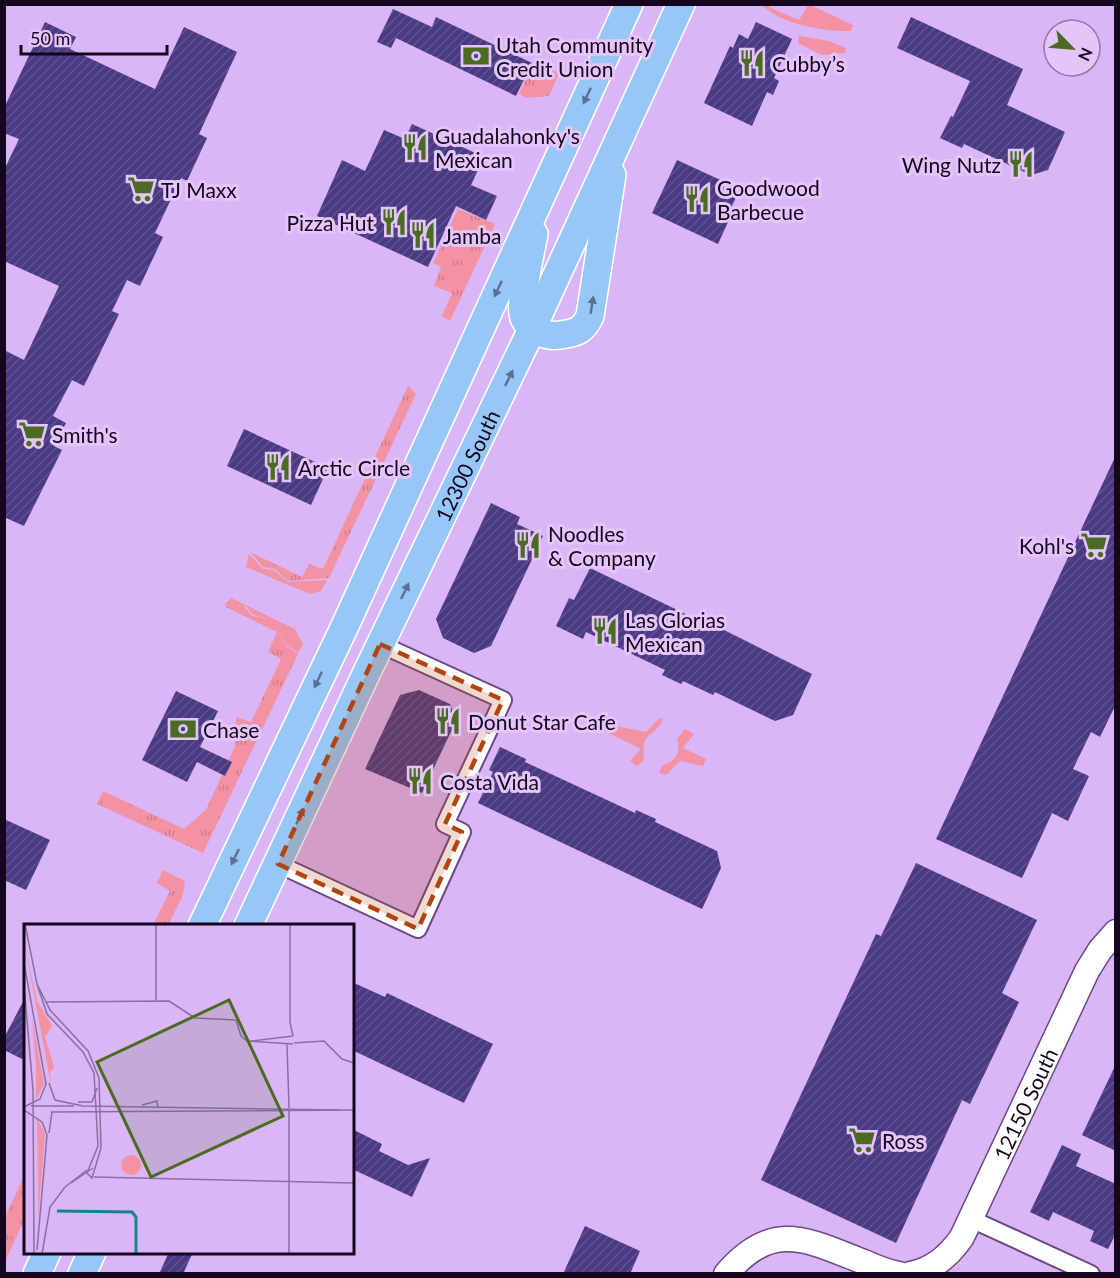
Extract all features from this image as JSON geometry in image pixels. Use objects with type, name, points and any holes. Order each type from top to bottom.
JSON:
[{"type":"main road","name":"12300 South","points":[[203,924],[344,628],[629,4]]},
{"type":"main road","points":[[677,13],[690,12],[697,4]]},
{"type":"main road","name":"12300 South","points":[[249,924],[532,328],[677,13]]},
{"type":"main road","points":[[541,198],[522,304],[524,318],[532,328],[551,336],[575,333],[584,327],[590,316],[617,141]]},
{"type":"main road","points":[[37,1274],[46,1254]]},
{"type":"main road","points":[[82,1274],[91,1254]]},
{"type":"street","points":[[278,864],[418,929],[462,832],[445,824],[503,700],[380,644]]},
{"type":"street","name":"12150 South","points":[[919,1271],[943,1259],[956,1246],[971,1219],[1084,977],[1100,950],[1116,932]]},
{"type":"street","points":[[971,1219],[1091,1274]]},
{"type":"street","points":[[726,1274],[756,1247],[771,1241],[790,1238],[815,1243],[899,1274]]},
{"type":"highlighted area","points":[[380,644],[503,700],[445,824],[462,832],[418,929],[278,864]]},
{"type":"green space","points":[[762,5],[769,5],[799,20],[810,5],[853,25],[851,31],[804,26],[770,12]]},
{"type":"green space","points":[[799,36],[829,41],[846,48],[845,53],[822,55],[798,43]]},
{"type":"green space","points":[[542,65],[559,73],[549,96],[527,98],[519,94],[530,71]]},
{"type":"green space","points":[[458,209],[495,224],[450,321],[442,316],[452,293],[434,286],[441,267],[433,263]]},
{"type":"green space","points":[[408,386],[416,394],[329,578],[288,581],[275,569],[263,567],[250,552],[302,577],[309,564],[323,569]]},
{"type":"green space","points":[[249,554],[263,569],[274,570],[288,582],[327,580],[321,591],[310,594],[246,567]]},
{"type":"green space","points":[[231,598],[295,629],[303,644],[298,653],[285,644],[271,619],[253,615],[246,606],[224,605]]},
{"type":"green space","points":[[224,606],[244,606],[252,616],[271,619],[285,645],[298,654],[203,853],[97,804],[103,791],[184,829],[206,810],[235,746],[236,717],[251,722],[281,659],[268,652],[277,632]]},
{"type":"green space","points":[[660,718],[663,719],[659,726],[644,743],[644,760],[637,766],[630,761],[641,749],[592,725],[594,722],[646,732]]},
{"type":"green space","points":[[685,729],[694,734],[683,748],[706,759],[703,766],[680,761],[666,775],[659,773],[663,765],[676,755],[677,739]]},
{"type":"green space","points":[[163,870],[185,881],[183,895],[168,924],[154,924],[170,891],[157,883]]},
{"type":"green space","points":[[24,1175],[24,1220],[5,1262],[5,1218]]},
{"type":"building","name":"Utah Community Credit Union","points":[[393,9],[432,27],[436,17],[532,63],[516,96],[396,38],[391,48],[377,42]]},
{"type":"building","points":[[911,17],[1023,69],[1007,105],[1065,132],[1048,170],[1031,175],[964,144],[962,148],[940,138],[970,81],[897,48]]},
{"type":"building","points":[[45,22],[76,37],[70,49],[155,89],[184,27],[237,52],[199,134],[207,138],[187,181],[181,178],[155,233],[163,237],[140,286],[127,280],[112,311],[119,314],[84,386],[72,380],[53,416],[66,423],[54,446],[62,450],[24,526],[4,517],[4,350],[24,360],[59,286],[4,261],[4,170],[19,139],[4,133],[4,108]]},
{"type":"building","name":"Cubby’s","points":[[756,22],[792,39],[774,78],[779,81],[773,95],[767,92],[752,126],[704,103],[730,46],[733,48],[739,34],[748,39]]},
{"type":"building","points":[[412,124],[484,157],[471,185],[497,196],[486,220],[456,206],[428,267],[317,216],[342,160],[365,171],[384,130],[405,139]]},
{"type":"building","name":"Goodwood Barbecue","points":[[677,160],[740,189],[731,208],[734,209],[718,244],[652,213]]},
{"type":"building","name":"Arctic Circle","points":[[244,429],[328,468],[311,505],[227,466]]},
{"type":"building","points":[[1116,455],[1116,704],[1100,737],[1091,732],[1073,769],[1089,776],[1068,821],[1052,813],[1022,878],[936,839]]},
{"type":"building","points":[[491,503],[520,517],[517,524],[543,536],[491,646],[474,653],[443,638],[436,619]]},
{"type":"building","points":[[590,568],[719,630],[720,628],[812,674],[793,715],[775,721],[715,692],[713,695],[683,681],[681,684],[662,675],[665,670],[586,632],[583,639],[556,626],[569,598],[574,600]]},
{"type":"building","points":[[419,690],[450,704],[456,721],[422,793],[365,769],[400,695]]},
{"type":"building","name":"Chase","points":[[176,691],[218,711],[200,747],[232,762],[225,776],[197,762],[187,782],[142,760]]},
{"type":"building","points":[[500,747],[526,759],[525,762],[635,813],[636,810],[656,819],[655,822],[717,851],[721,868],[702,909],[478,803],[493,772],[489,770]]},
{"type":"building","points":[[4,819],[50,840],[26,890],[4,880]]},
{"type":"building","points":[[916,863],[1037,920],[1002,993],[1019,1002],[970,1104],[962,1100],[896,1243],[761,1180],[876,934],[881,936]]},
{"type":"building","points":[[354,983],[385,997],[387,993],[493,1044],[464,1103],[354,1051]]},
{"type":"building","points":[[24,1000],[24,1060],[4,1050],[4,1038]]},
{"type":"building","points":[[1116,1064],[1116,1151],[1082,1135]]},
{"type":"building","points":[[354,1130],[382,1144],[379,1151],[408,1165],[430,1158],[412,1197],[354,1170]]},
{"type":"building","points":[[1062,1145],[1081,1154],[1076,1166],[1116,1184],[1116,1233],[1108,1249],[1090,1241],[1094,1231],[1053,1212],[1049,1221],[1030,1212]]},
{"type":"building","points":[[585,1226],[640,1251],[630,1274],[563,1274]]},
{"type":"building","points":[[168,1254],[192,1254],[183,1274],[159,1274]]},
{"type":"place","name":"Utah Community Credit Union","points":[[476,56]]},
{"type":"place","name":"Cubby’s","points":[[752,63]]},
{"type":"place","name":"Guadalahonky's Mexican","points":[[415,147]]},
{"type":"place","name":"Wing Nutz","points":[[1021,164]]},
{"type":"place","name":"TJ Maxx","points":[[141,189]]},
{"type":"place","name":"Goodwood Barbecue","points":[[697,199]]},
{"type":"place","name":"Pizza Hut","points":[[394,222]]},
{"type":"place","name":"Jamba","points":[[423,235]]},
{"type":"place","name":"Smith's","points":[[32,434]]},
{"type":"place","name":"Arctic Circle","points":[[278,467]]},
{"type":"place","name":"Noodles & Company","points":[[528,545]]},
{"type":"place","name":"Kohl's","points":[[1094,545]]},
{"type":"place","name":"Las Glorias Mexican","points":[[605,631]]},
{"type":"place","name":"Donut Star Cafe","points":[[448,721]]},
{"type":"place","name":"Chase","points":[[183,729]]},
{"type":"place","name":"Costa Vida","points":[[420,781]]},
{"type":"place","name":"Ross","points":[[862,1140]]}]
